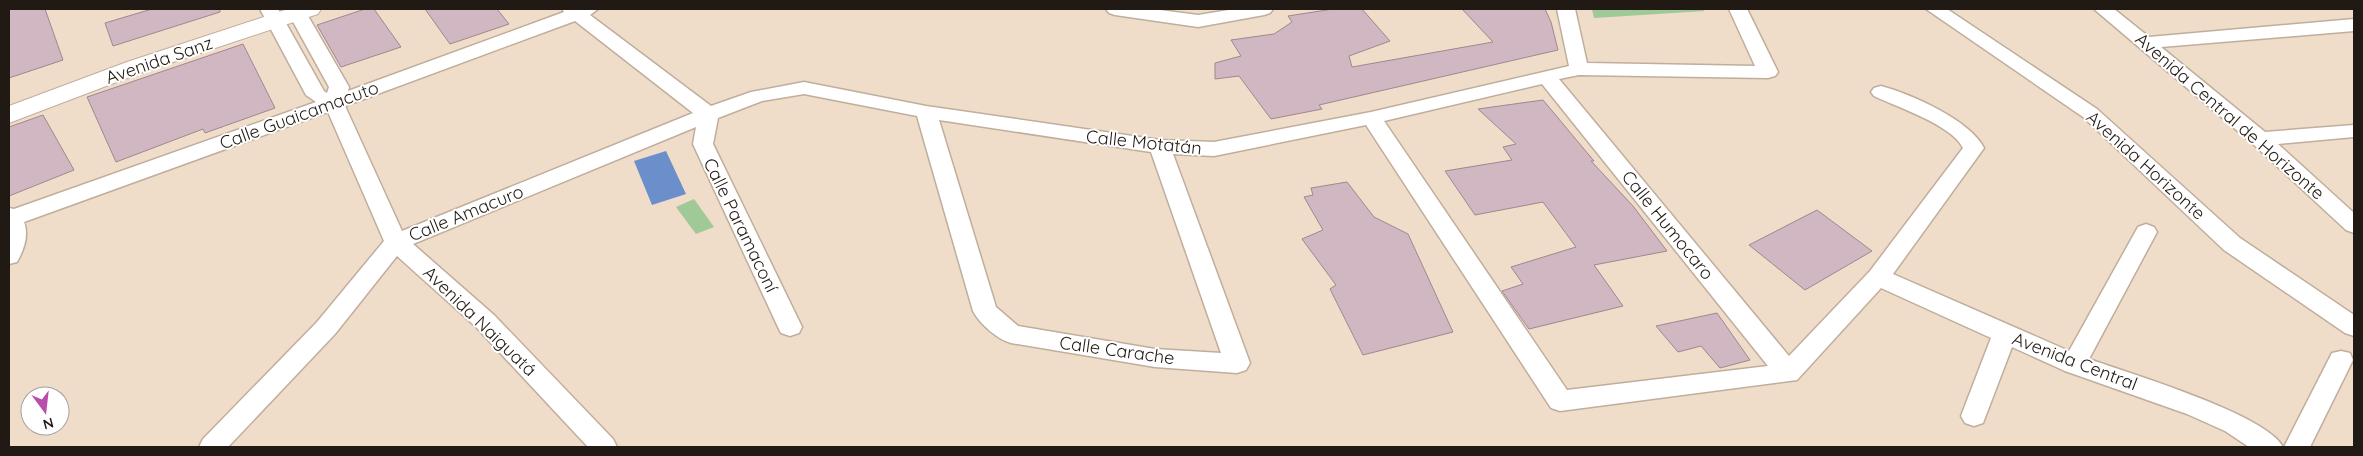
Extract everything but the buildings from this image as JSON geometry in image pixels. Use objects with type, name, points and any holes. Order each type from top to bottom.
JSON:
[{"type":"street","points":[[1115,9],[1199,15],[1264,9]]},
{"type":"street","points":[[1566,9],[1578,69]]},
{"type":"street","name":"Calle Motatán","points":[[708,114],[758,96],[804,88],[926,112],[1160,147],[1214,149],[1371,118],[1547,78],[1578,69],[1768,72],[1738,9]]},
{"type":"street","name":"Avenida Horizonte","points":[[1935,9],[2078,104],[2232,244],[2354,327]]},
{"type":"street","name":"Avenida Central de Horizonte","points":[[2103,9],[2260,139],[2354,225]]},
{"type":"street","name":"Avenida Sanz","points":[[9,98],[112,60],[270,13],[301,10]]},
{"type":"street","name":"Avenida Naiguatá","points":[[301,10],[339,87],[334,103],[396,242],[485,321],[604,447]]},
{"type":"street","points":[[579,10],[708,114]]},
{"type":"street","name":"Calle Guaicamacuto","points":[[10,217],[334,103],[579,10]]},
{"type":"street","points":[[270,13],[316,95],[334,103]]},
{"type":"street","name":"Avenida Sanz","points":[[9,115],[270,13]]},
{"type":"street","points":[[2146,43],[2354,25]]},
{"type":"street","name":"Calle Humocaro","points":[[1547,78],[1788,374]]},
{"type":"street","points":[[1371,118],[1560,401],[1788,374],[1878,277],[1974,148],[1968,137],[1955,128],[1881,92]]},
{"type":"street","name":"Calle Carache","points":[[926,112],[985,311],[1011,334],[1154,358],[1237,363],[1160,147]]},
{"type":"street","name":"Calle Amacuro","points":[[221,443],[326,328],[396,242],[708,114]]},
{"type":"street","name":"Calle Paramaconí","points":[[708,114],[703,144],[790,327]]},
{"type":"street","points":[[2260,139],[2354,131]]},
{"type":"street","points":[[9,256],[16,236],[10,217]]},
{"type":"street","points":[[2074,364],[2146,232]]},
{"type":"street","name":"Avenida Central","points":[[1878,277],[2074,364],[2204,410],[2234,424],[2270,447]]},
{"type":"street","points":[[1974,416],[2005,334]]},
{"type":"street","points":[[2297,447],[2341,360]]},
{"type":"green space","points":[[1592,9],[1701,9],[1705,11],[1594,18]]},
{"type":"green space","points":[[694,199],[714,227],[696,234],[676,207]]},
{"type":"water","points":[[666,151],[686,194],[652,205],[634,161]]}]
